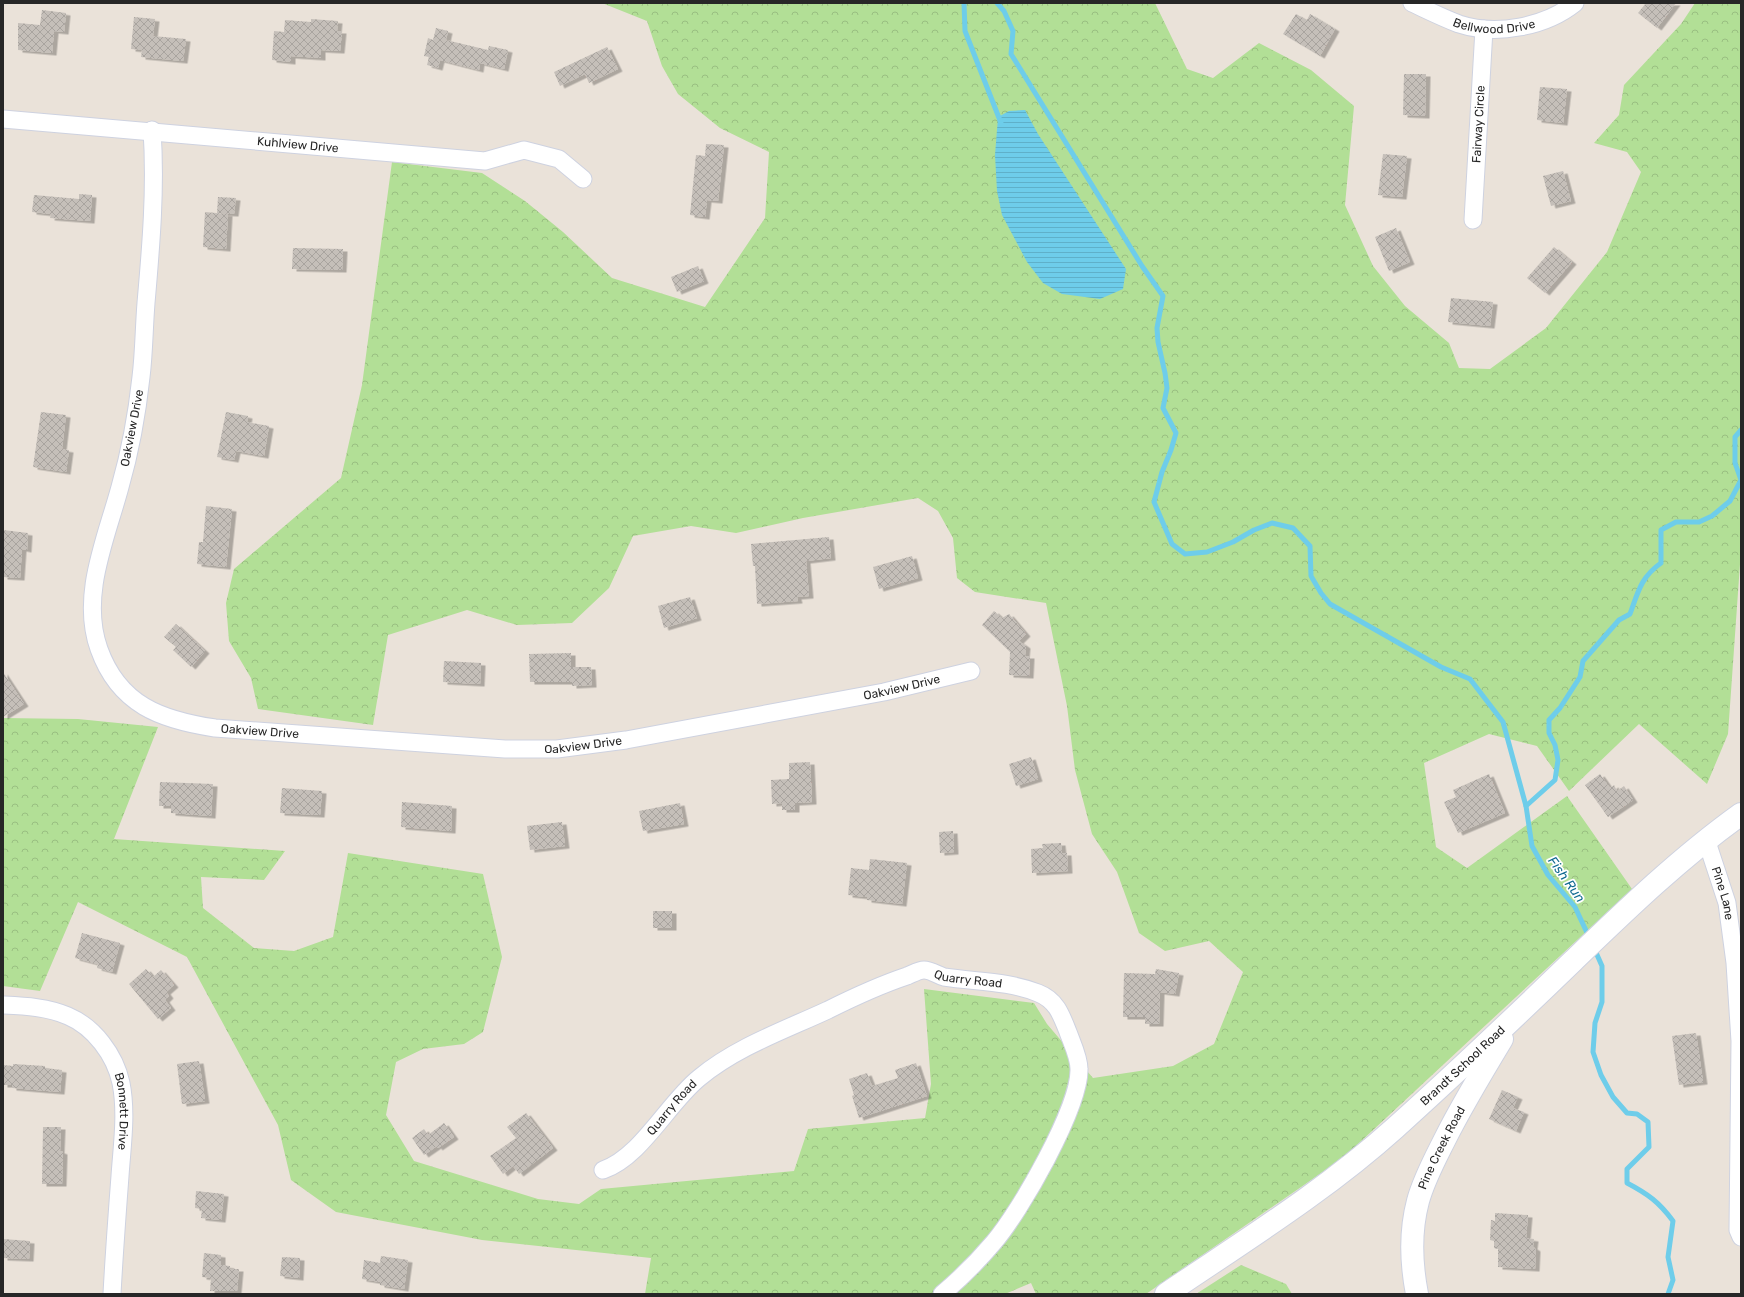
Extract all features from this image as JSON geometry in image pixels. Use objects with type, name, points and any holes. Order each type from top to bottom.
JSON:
[{"type":"street","name":"Bellwood Drive","points":[[1412,3],[1461,24],[1484,29],[1514,27],[1533,23],[1552,17],[1567,10],[1576,3]]},
{"type":"street","name":"Fairway Circle","points":[[1473,220],[1484,29]]},
{"type":"street","name":"Kuhlview Drive","points":[[3,119],[152,130],[485,161],[524,150],[559,159],[583,179]]},
{"type":"street","name":"Oakview Drive","points":[[152,130],[154,156],[152,209],[142,376],[120,487],[99,559],[94,587],[93,612],[99,648],[106,665],[115,680],[144,707],[164,717],[190,724],[215,728],[505,748],[556,749],[626,740],[884,692],[971,671]]},
{"type":"street","name":"Brandt School Road","points":[[1166,1294],[1334,1179],[1394,1129],[1644,893],[1706,839],[1741,814]]},
{"type":"street","name":"Pine Lane","points":[[1706,839],[1727,903],[1735,963],[1740,1041],[1738,1230],[1741,1237]]},
{"type":"street","name":"Quarry Road","points":[[603,1170],[613,1167],[632,1151],[698,1078],[765,1038],[878,986],[924,970],[944,977],[999,982],[1040,994],[1055,1003],[1075,1049],[1079,1069],[1076,1090],[1065,1119],[1036,1178],[996,1240],[968,1272],[942,1294]]},
{"type":"street","name":"Bonnett Drive","points":[[3,1004],[47,1009],[68,1016],[84,1026],[98,1038],[116,1066],[123,1103],[122,1147],[112,1294]]},
{"type":"street","name":"Pine Creek Road","points":[[1417,1294],[1413,1274],[1412,1247],[1414,1222],[1421,1194],[1430,1168],[1468,1094],[1516,1015]]},
{"type":"green space","points":[[602,3],[1155,3],[1187,69],[1213,78],[1259,43],[1311,70],[1354,106],[1345,205],[1373,266],[1405,306],[1449,343],[1459,368],[1490,369],[1546,328],[1607,252],[1641,172],[1627,152],[1594,143],[1619,115],[1624,85],[1681,24],[1695,3],[1741,3],[1741,550],[1728,734],[1707,784],[1639,724],[1569,791],[1537,746],[1489,734],[1424,763],[1436,847],[1467,868],[1567,796],[1632,889],[1343,1158],[1146,1294],[1036,1294],[1031,1283],[1005,1294],[645,1294],[651,1258],[482,1240],[336,1212],[291,1180],[278,1125],[187,957],[78,902],[40,991],[3,986],[3,718],[78,719],[158,727],[114,839],[285,851],[264,880],[201,877],[203,908],[254,948],[294,951],[333,937],[348,853],[483,874],[502,957],[483,1032],[464,1044],[423,1049],[396,1062],[386,1115],[414,1161],[538,1199],[579,1204],[601,1189],[794,1171],[808,1129],[925,1118],[931,1084],[924,989],[1034,1003],[1047,1024],[1093,1078],[1173,1066],[1214,1044],[1243,972],[1209,941],[1165,951],[1139,933],[1117,872],[1092,834],[1075,770],[1067,706],[1046,603],[975,592],[957,578],[953,538],[938,511],[918,498],[803,518],[736,533],[691,526],[633,536],[609,588],[572,623],[517,625],[467,610],[388,635],[373,725],[258,709],[251,678],[229,641],[226,603],[234,569],[341,478],[362,385],[392,162],[482,173],[525,201],[563,232],[612,278],[705,307],[765,218],[769,152],[720,128],[678,94],[662,66],[647,21]]},
{"type":"green space","points":[[1241,1265],[1286,1284],[1292,1294],[1196,1294]]},
{"type":"water","points":[[1025,110],[1038,134],[1126,269],[1123,289],[1100,299],[1062,294],[1043,283],[1027,262],[1002,215],[997,191],[995,155],[998,117],[1009,111]]},
{"type":"building","points":[[1646,3],[1676,3],[1657,28],[1638,13]]},
{"type":"building","points":[[42,10],[66,13],[64,32],[54,31],[52,53],[18,50],[18,23],[40,25]]},
{"type":"building","points":[[1296,14],[1307,20],[1310,14],[1335,29],[1320,56],[1283,34]]},
{"type":"building","points":[[134,17],[155,19],[153,36],[186,39],[183,61],[141,57],[142,50],[131,49]]},
{"type":"building","points":[[311,19],[338,21],[337,31],[342,31],[340,51],[321,50],[321,58],[291,56],[291,62],[272,60],[274,31],[284,32],[285,20],[311,22]]},
{"type":"building","points":[[436,28],[448,31],[446,40],[488,50],[489,46],[508,50],[504,69],[480,63],[479,70],[440,60],[438,68],[427,65],[429,57],[424,56],[428,38],[433,40]]},
{"type":"building","points":[[607,47],[618,69],[589,83],[585,74],[560,86],[554,72]]},
{"type":"building","points":[[1404,74],[1426,74],[1425,116],[1403,115]]},
{"type":"building","points":[[1540,87],[1567,89],[1563,123],[1537,120]]},
{"type":"building","points":[[706,144],[724,145],[718,201],[707,200],[705,217],[690,215],[696,155],[705,156]]},
{"type":"building","points":[[1383,154],[1407,156],[1402,197],[1378,195]]},
{"type":"building","points":[[1563,171],[1571,201],[1551,206],[1543,176]]},
{"type":"building","points":[[79,194],[92,195],[90,221],[50,218],[51,214],[32,212],[34,195],[79,199]]},
{"type":"building","points":[[218,197],[236,198],[234,214],[217,213]]},
{"type":"building","points":[[205,212],[228,214],[226,249],[203,247]]},
{"type":"building","points":[[1396,228],[1410,262],[1389,271],[1375,237]]},
{"type":"building","points":[[1554,247],[1572,262],[1545,293],[1527,278]]},
{"type":"building","points":[[293,248],[343,249],[342,270],[292,269]]},
{"type":"building","points":[[698,266],[704,281],[677,292],[671,277]]},
{"type":"building","points":[[1451,298],[1493,302],[1490,326],[1448,322]]},
{"type":"building","points":[[41,412],[66,415],[62,449],[69,450],[66,472],[33,467]]},
{"type":"building","points":[[226,412],[248,416],[247,422],[269,426],[264,456],[236,451],[234,460],[217,457]]},
{"type":"building","points":[[206,506],[232,509],[226,567],[197,564],[199,542],[203,542]]},
{"type":"building","points":[[3,530],[28,533],[27,550],[22,549],[20,578],[3,577]]},
{"type":"building","points":[[829,537],[831,558],[806,561],[809,596],[797,597],[798,601],[757,604],[755,566],[753,566],[751,544]]},
{"type":"building","points":[[912,556],[918,578],[879,589],[873,567]]},
{"type":"building","points":[[690,597],[697,618],[664,628],[658,606]]},
{"type":"building","points":[[994,611],[1002,618],[1009,614],[1026,634],[1019,641],[1026,646],[1025,656],[1030,656],[1029,676],[1009,675],[1010,652],[982,625]]},
{"type":"building","points":[[176,624],[205,651],[191,667],[173,650],[176,647],[164,637]]},
{"type":"building","points":[[571,653],[571,667],[591,667],[592,685],[572,686],[572,682],[530,682],[529,654]]},
{"type":"building","points":[[444,661],[481,663],[480,684],[443,682]]},
{"type":"building","points":[[3,672],[24,704],[3,717]]},
{"type":"building","points":[[1031,757],[1038,779],[1016,786],[1009,764]]},
{"type":"building","points":[[810,762],[812,802],[795,803],[795,810],[782,810],[782,803],[772,804],[771,780],[789,779],[789,763]]},
{"type":"building","points":[[1489,774],[1505,813],[1458,833],[1444,802],[1456,797],[1453,790]]},
{"type":"building","points":[[1600,774],[1610,788],[1614,785],[1617,791],[1624,786],[1633,800],[1608,817],[1585,785]]},
{"type":"building","points":[[160,782],[213,784],[211,816],[171,813],[171,806],[159,806]]},
{"type":"building","points":[[282,788],[322,791],[320,815],[280,813]]},
{"type":"building","points":[[402,802],[452,806],[451,831],[401,827]]},
{"type":"building","points":[[680,803],[684,824],[643,831],[639,811]]},
{"type":"building","points":[[562,822],[565,846],[530,850],[527,826]]},
{"type":"building","points":[[953,831],[954,852],[940,853],[939,832]]},
{"type":"building","points":[[1061,843],[1062,853],[1067,853],[1068,871],[1032,873],[1031,849],[1043,848],[1042,844]]},
{"type":"building","points":[[870,859],[907,863],[902,904],[867,900],[867,897],[848,895],[851,868],[869,870]]},
{"type":"building","points":[[653,911],[672,911],[672,928],[653,928]]},
{"type":"building","points":[[82,933],[120,943],[112,972],[97,968],[98,964],[75,958]]},
{"type":"building","points":[[146,969],[153,977],[161,970],[174,985],[166,992],[169,996],[165,1000],[171,1008],[158,1019],[129,984]]},
{"type":"building","points":[[1156,969],[1179,973],[1175,994],[1160,992],[1159,1024],[1145,1024],[1145,1017],[1123,1017],[1124,973],[1155,974]]},
{"type":"building","points":[[1696,1033],[1703,1082],[1679,1085],[1672,1036]]},
{"type":"building","points":[[199,1061],[205,1101],[182,1104],[177,1064]]},
{"type":"building","points":[[916,1063],[927,1096],[859,1118],[852,1096],[854,1095],[849,1079],[867,1073],[872,1086],[898,1078],[895,1070]]},
{"type":"building","points":[[13,1064],[45,1066],[45,1068],[62,1070],[60,1092],[12,1088],[12,1085],[3,1085],[3,1065],[13,1066]]},
{"type":"building","points":[[1502,1090],[1518,1097],[1513,1108],[1524,1112],[1516,1131],[1489,1119]]},
{"type":"building","points":[[526,1113],[553,1148],[519,1174],[513,1166],[503,1174],[490,1156],[516,1138],[507,1127]]},
{"type":"building","points":[[444,1123],[454,1137],[438,1148],[437,1146],[424,1155],[412,1138],[424,1129],[428,1135]]},
{"type":"building","points":[[43,1127],[61,1127],[60,1151],[63,1152],[62,1184],[42,1184]]},
{"type":"building","points":[[196,1191],[224,1194],[221,1220],[201,1218],[202,1209],[195,1208]]},
{"type":"building","points":[[1495,1213],[1528,1215],[1526,1238],[1534,1239],[1533,1247],[1536,1249],[1535,1269],[1498,1267],[1498,1249],[1494,1248],[1494,1241],[1490,1240],[1491,1220],[1495,1221]]},
{"type":"building","points":[[3,1239],[30,1241],[29,1259],[3,1258]]},
{"type":"building","points":[[204,1253],[221,1255],[221,1265],[230,1266],[230,1269],[239,1269],[237,1291],[210,1291],[211,1278],[202,1277]]},
{"type":"building","points":[[381,1256],[408,1260],[404,1289],[380,1285],[380,1282],[362,1279],[364,1260],[380,1263]]},
{"type":"building","points":[[282,1257],[300,1258],[299,1278],[280,1276]]},
{"type":"waterway","points":[[964,3],[965,31],[1001,123]]},
{"type":"waterway","points":[[997,3],[1004,11],[1013,31],[1011,54],[1142,266],[1163,296],[1157,328],[1158,342],[1167,388],[1163,408],[1176,433],[1162,472],[1154,502],[1172,544],[1185,554],[1207,552],[1233,542],[1254,530],[1272,523],[1293,528],[1310,546],[1311,576],[1321,593],[1330,604],[1441,667],[1470,679],[1503,722],[1526,806]]},
{"type":"waterway","name":"Fish Run","points":[[1589,937],[1575,907],[1548,875],[1532,846],[1526,806],[1555,780],[1558,760],[1555,745],[1549,733],[1549,720],[1560,708],[1580,677],[1583,661],[1619,620],[1630,614],[1638,592],[1645,579],[1654,568],[1661,563],[1661,530],[1676,522],[1699,522],[1712,516],[1730,501],[1741,480],[1735,463],[1735,437],[1741,430]]},
{"type":"waterway","name":"Fish Run","points":[[1594,948],[1602,966],[1602,1002],[1595,1023],[1593,1052],[1601,1075],[1613,1097],[1627,1113],[1637,1114],[1648,1122],[1649,1147],[1627,1169],[1627,1183],[1653,1199],[1673,1221],[1668,1257],[1673,1280],[1668,1294]]}]
